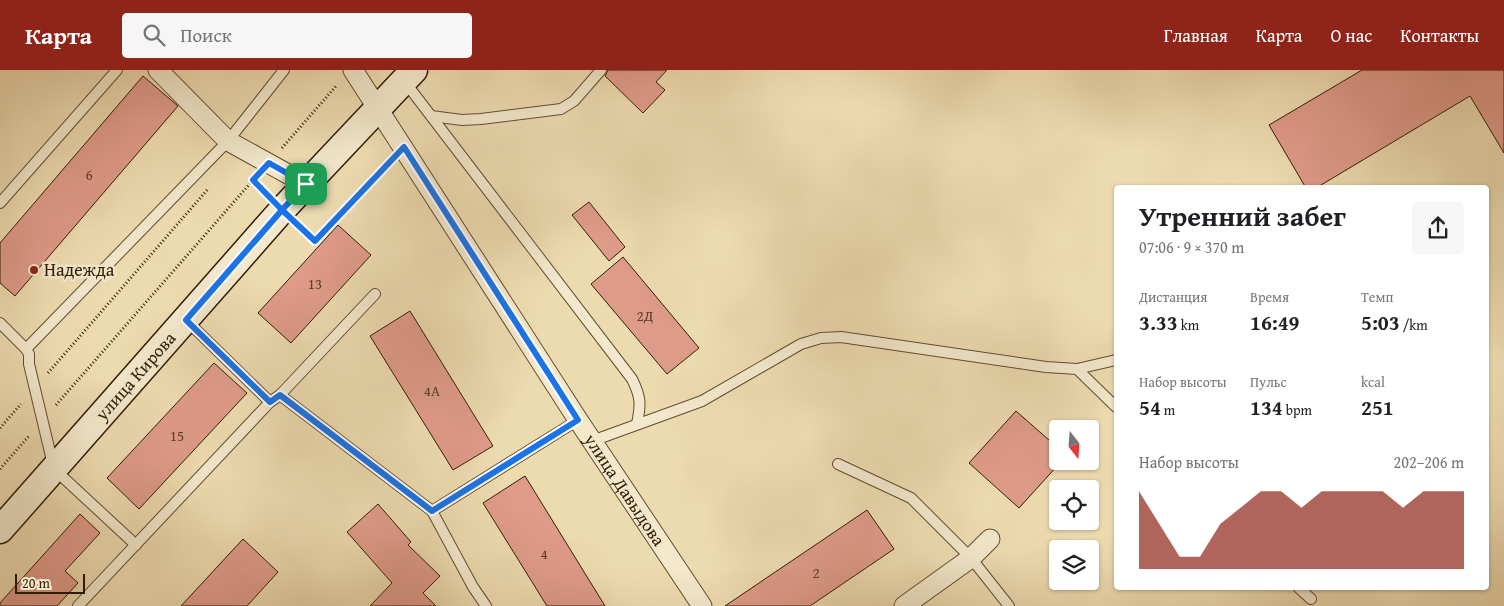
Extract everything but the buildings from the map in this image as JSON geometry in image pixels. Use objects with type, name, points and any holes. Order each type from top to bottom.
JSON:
[{"type":"main road","name":"улица Кирова","points":[[0,530],[282,210],[410,75]]},
{"type":"street","points":[[158,70],[228,141],[306,184]]},
{"type":"street","name":"улица Давыдова","points":[[353,70],[578,420],[702,606]]},
{"type":"street","points":[[904,606],[971,558],[990,539]]},
{"type":"lane","points":[[0,203],[117,70]]},
{"type":"lane","points":[[26,349],[228,141],[284,70]]},
{"type":"lane","points":[[430,116],[462,120],[481,119],[562,109],[574,101],[601,70]]},
{"type":"lane","points":[[410,75],[430,116],[632,379],[639,393],[641,406],[636,424]]},
{"type":"lane","points":[[78,606],[374,294]]},
{"type":"lane","points":[[186,320],[270,402]]},
{"type":"lane","points":[[0,323],[29,354],[29,364],[54,469],[136,545]]},
{"type":"lane","points":[[592,441],[702,400],[801,344],[821,338],[841,337],[1046,368],[1077,369],[1114,360]]},
{"type":"lane","points":[[1077,369],[1114,405]]},
{"type":"lane","points":[[280,395],[432,511],[473,587],[486,606]]},
{"type":"lane","points":[[432,511],[578,420]]},
{"type":"lane","points":[[838,464],[911,498],[971,558],[1009,606]]},
{"type":"lane","points":[[1301,590],[1311,599]]},
{"type":"path","points":[[0,469],[338,84]]},
{"type":"path","points":[[253,180],[315,241],[404,147]]},
{"type":"path","points":[[0,428],[210,186]]},
{"type":"place","name":"Надежда","points":[[34,270]]},
{"type":"route","points":[[306,184],[269,163],[253,180],[282,210],[186,320],[270,402],[280,395],[432,511],[578,420],[404,147],[315,241],[282,210],[306,184]]}]
